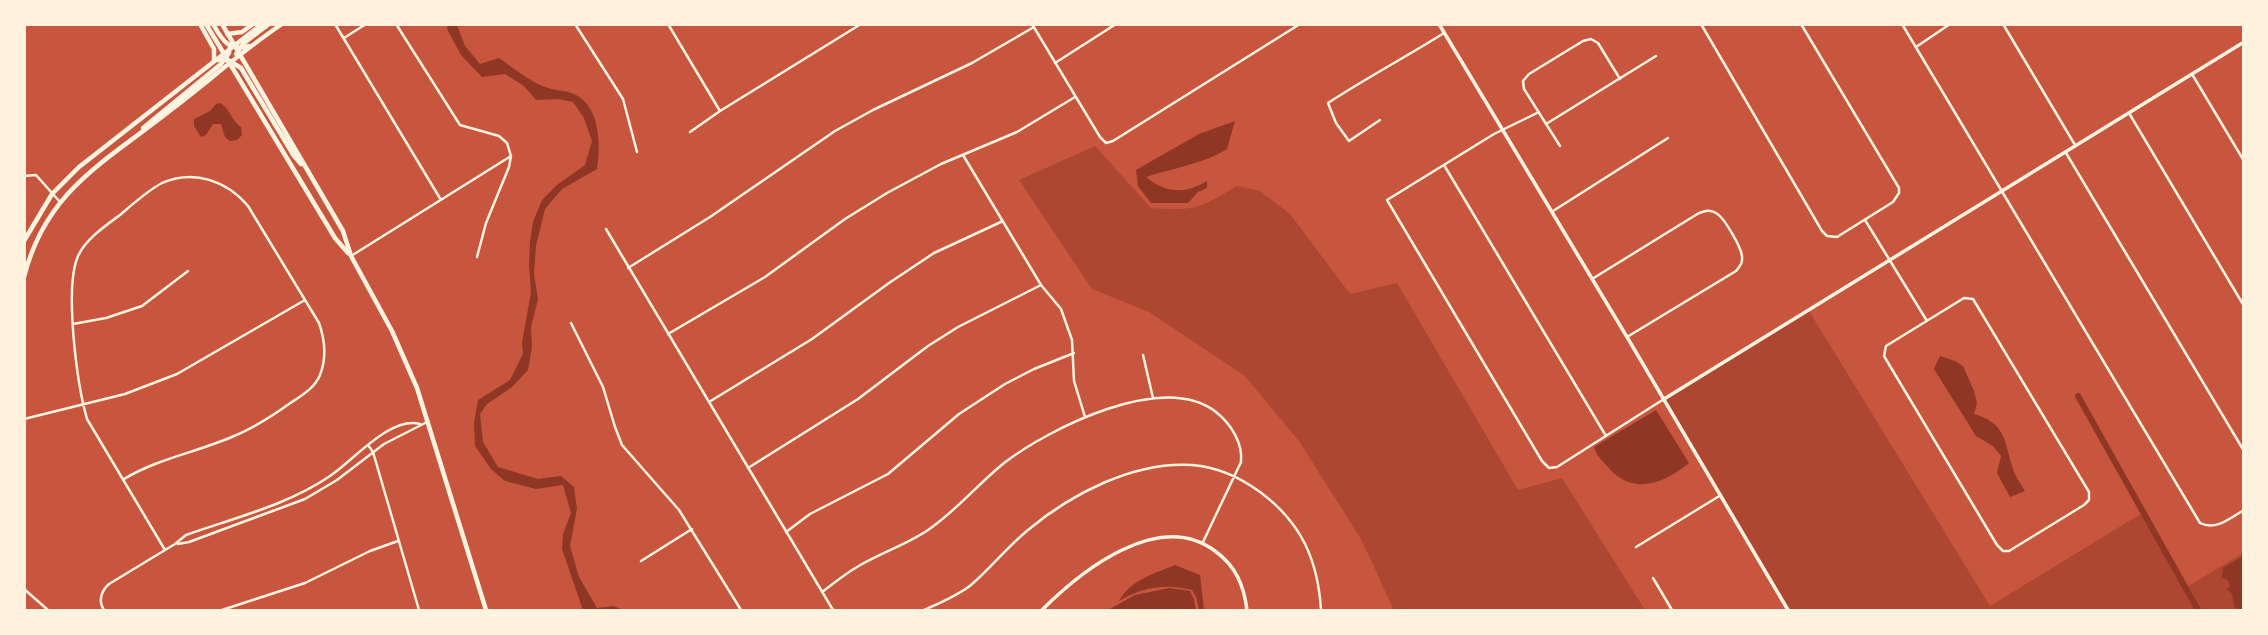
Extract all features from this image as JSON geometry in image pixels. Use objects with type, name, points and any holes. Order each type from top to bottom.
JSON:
[{"type":"main road","points":[[200,24],[214,49],[214,60]]},
{"type":"main road","points":[[206,24],[232,55]]},
{"type":"main road","points":[[213,24],[307,169],[343,231],[351,256],[392,331],[417,388],[486,611]]},
{"type":"main road","points":[[222,24],[227,34],[234,71],[335,239],[351,256]]},
{"type":"main road","points":[[227,34],[242,32],[253,24]]},
{"type":"main road","points":[[232,55],[262,24]]},
{"type":"main road","points":[[24,276],[35,240],[60,202],[79,181],[269,24]]},
{"type":"main road","points":[[24,241],[52,194],[79,167],[214,60],[232,55],[251,45],[282,24]]},
{"type":"street","points":[[335,24],[441,200]]},
{"type":"street","points":[[344,38],[366,24]]},
{"type":"street","points":[[396,24],[460,125],[499,136],[507,143],[511,156],[509,167],[486,223],[477,257]]},
{"type":"street","points":[[575,24],[623,99],[637,152]]},
{"type":"street","points":[[668,24],[720,111]]},
{"type":"street","points":[[690,132],[861,24]]},
{"type":"street","points":[[1055,62],[1116,24]]},
{"type":"street","points":[[628,268],[710,218],[835,131],[897,97],[972,63],[1033,26],[1106,143],[1300,24]]},
{"type":"street","points":[[1439,24],[1721,495],[1786,610]]},
{"type":"street","points":[[1701,24],[1822,231],[1827,236],[1837,237],[1893,202],[1899,188],[1801,24]]},
{"type":"street","points":[[1902,24],[2200,523],[2205,526],[2216,525],[2244,510]]},
{"type":"street","points":[[1916,47],[1950,24]]},
{"type":"street","points":[[2003,24],[2075,145]]},
{"type":"street","points":[[1380,120],[1349,141],[1336,123],[1328,103],[1444,33]]},
{"type":"street","points":[[1560,146],[1524,89],[1523,81],[1529,74],[1591,38],[1598,43],[1620,79]]},
{"type":"street","points":[[1539,112],[1502,130],[1387,200],[1542,461],[1549,468],[1557,467],[2244,42]]},
{"type":"street","points":[[1546,124],[1656,56]]},
{"type":"street","points":[[2192,74],[2244,161]]},
{"type":"street","points":[[668,334],[765,277],[845,219],[887,193],[940,164],[1017,132],[1075,97]]},
{"type":"street","points":[[2128,113],[2244,306]]},
{"type":"street","points":[[1551,212],[1668,138]]},
{"type":"street","points":[[2065,151],[2244,451]]},
{"type":"street","points":[[963,155],[1041,285],[1061,309],[1069,330],[1074,353],[1074,382],[1085,417]]},
{"type":"street","points":[[351,256],[511,156]]},
{"type":"street","points":[[1444,165],[1606,436]]},
{"type":"street","points":[[24,176],[36,175],[60,202]]},
{"type":"street","points":[[124,479],[151,464],[251,429],[308,391],[320,374],[326,352],[319,323],[248,206],[226,186],[211,180],[187,177],[162,183],[150,191],[84,246],[78,257],[71,285],[73,324],[87,419],[165,550]]},
{"type":"street","points":[[1592,279],[1708,210],[1719,215],[1739,246],[1743,258],[1736,271],[1627,337]]},
{"type":"street","points":[[1865,220],[1927,321]]},
{"type":"street","points":[[709,402],[812,339],[934,253],[1003,221]]},
{"type":"street","points":[[606,229],[833,611]]},
{"type":"street","points":[[73,324],[106,318],[142,306],[188,271]]},
{"type":"street","points":[[748,468],[858,399],[928,346],[958,327],[1041,285]]},
{"type":"street","points":[[1964,298],[1973,299],[2089,492],[2089,500],[2009,551],[2003,551],[1997,545],[1884,356],[1886,346],[1927,321],[1964,298]]},
{"type":"street","points":[[24,419],[146,387],[177,374],[305,300]]},
{"type":"street","points":[[570,323],[603,387],[622,445],[666,492],[692,529],[739,610]]},
{"type":"street","points":[[786,532],[810,514],[888,474],[959,414],[1005,384],[1074,353]]},
{"type":"street","points":[[1143,355],[1153,398]]},
{"type":"street","points":[[822,592],[858,566],[925,532],[1004,464],[1033,444],[1085,417],[1153,398],[1191,400],[1213,410],[1233,432],[1242,453],[1241,462],[1203,542]]},
{"type":"street","points":[[104,611],[101,596],[109,584],[186,535],[297,494],[333,474],[387,432],[410,422],[428,422]]},
{"type":"street","points":[[175,544],[189,542],[299,501],[337,480],[373,452],[416,429],[420,424]]},
{"type":"street","points":[[369,445],[419,611]]},
{"type":"street","points":[[924,611],[971,585],[1026,531],[1054,510],[1095,487],[1145,470],[1179,465],[1202,466],[1234,477],[1269,498],[1291,521],[1307,547],[1319,584],[1321,611]]},
{"type":"street","points":[[333,474],[337,480]]},
{"type":"street","points":[[297,494],[299,501]]},
{"type":"street","points":[[1636,547],[1721,495]]},
{"type":"street","points":[[255,510],[257,517]]},
{"type":"street","points":[[214,524],[217,531]]},
{"type":"street","points":[[641,561],[692,529]]},
{"type":"street","points":[[1042,611],[1083,573],[1110,556],[1143,541],[1176,537],[1203,542],[1222,555],[1240,578],[1247,611]]},
{"type":"street","points":[[222,611],[305,583],[370,551],[398,541]]},
{"type":"street","points":[[1653,578],[1672,611]]},
{"type":"street","points":[[24,589],[48,611]]},
{"type":"shaded area","points":[[448,25],[457,25],[465,46],[480,64],[499,58],[539,84],[576,95],[590,108],[597,128],[597,169],[562,189],[545,209],[536,246],[534,274],[538,299],[531,327],[532,347],[528,370],[512,387],[487,404],[480,414],[483,442],[498,467],[538,479],[561,476],[574,487],[577,509],[570,546],[579,577],[597,608],[614,606],[623,610],[583,610],[562,549],[563,534],[571,513],[563,485],[536,489],[505,481],[491,469],[475,446],[474,423],[478,400],[510,380],[523,354],[522,343],[531,292],[529,265],[533,222],[542,200],[557,185],[585,165],[592,141],[584,118],[573,102],[558,99],[536,100],[524,86],[505,74],[482,77],[461,55],[447,29]]},
{"type":"shaded area","points":[[220,103],[241,127],[242,135],[237,140],[230,141],[225,137],[221,124],[213,124],[206,135],[201,137],[194,126],[194,119]]},
{"type":"shaded area","points":[[1235,121],[1227,149],[1198,162],[1146,177],[1169,189],[1184,190],[1207,181],[1207,188],[1198,192],[1188,203],[1151,203],[1138,186],[1136,170],[1199,134]]},
{"type":"shaded area","points":[[1095,146],[1151,208],[1196,207],[1236,186],[1260,191],[1290,214],[1350,294],[1397,283],[1518,490],[1562,478],[1645,610],[1394,610],[1361,539],[1299,441],[1245,376],[1149,312],[1092,289],[1019,180]]},
{"type":"shaded area","points":[[1809,311],[1990,606],[2144,512],[2187,587],[2243,553],[2243,610],[1790,610],[1664,399]]},
{"type":"shaded area","points":[[1940,356],[1963,366],[1977,403],[1974,414],[1992,422],[2002,433],[2014,472],[2025,491],[2010,497],[1997,473],[2001,456],[1993,446],[1976,436],[1934,369]]},
{"type":"shaded area","points":[[1656,410],[1689,463],[1668,477],[1647,484],[1626,481],[1606,465],[1594,447]]},
{"type":"shaded area","points":[[2243,556],[2242,610],[2234,607],[2232,594],[2227,589],[2230,587],[2228,580],[2222,578],[2223,568]]},
{"type":"shaded area","points":[[1175,565],[1200,575],[1204,610],[1199,610],[1192,590],[1173,587],[1145,590],[1119,601],[1136,583]]},
{"type":"shaded area","points":[[1169,588],[1190,591],[1196,610],[1108,610],[1135,595]]},
{"type":"waterway","points":[[2078,396],[2198,610]]}]
